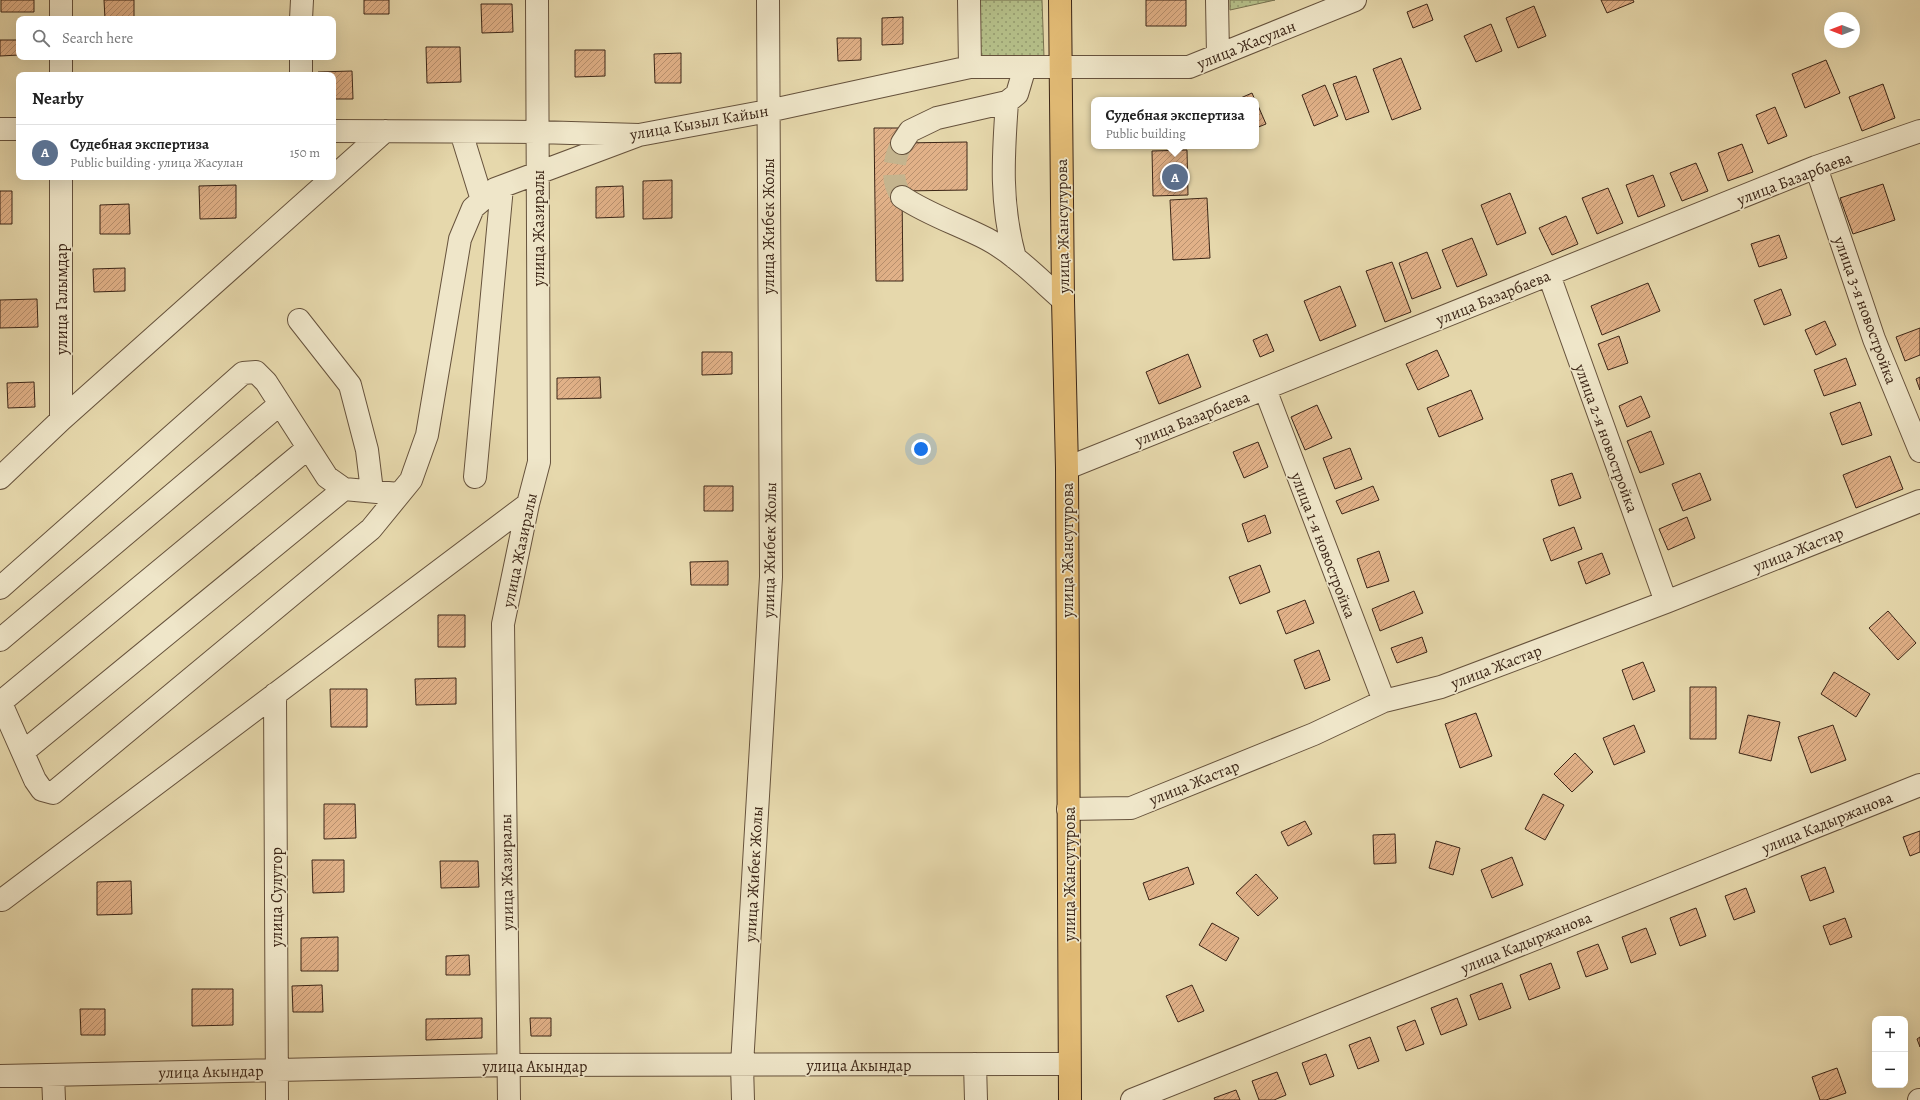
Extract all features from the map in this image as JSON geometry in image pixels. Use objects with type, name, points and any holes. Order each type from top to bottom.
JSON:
[{"type":"main road","name":"улица Жансугурова","points":[[1060,0],[1063,300],[1067,468],[1070,1100]]},
{"type":"street","points":[[61,0],[61,16]]},
{"type":"street","points":[[301,16],[302,0]]},
{"type":"street","name":"улица Жазиралы","points":[[509,1100],[503,624],[528,504],[539,462],[537,0]]},
{"type":"street","name":"улица Жибек Жолы","points":[[743,1100],[742,1065],[771,577],[768,0]]},
{"type":"street","points":[[968,0],[970,66]]},
{"type":"street","points":[[1217,0],[1218,55]]},
{"type":"street","name":"улица Жасулан","points":[[1060,67],[1189,67],[1356,0]]},
{"type":"street","points":[[61,60],[61,72]]},
{"type":"street","points":[[301,60],[301,72]]},
{"type":"street","name":"улица Кызыл Кайын","points":[[336,131],[537,132],[640,136],[768,111],[970,66],[1060,67]]},
{"type":"street","points":[[902,143],[910,130],[937,118],[1007,102],[1017,94],[1026,67]]},
{"type":"street","points":[[1007,102],[1003,187],[1007,230],[1015,258]]},
{"type":"street","points":[[0,129],[16,129]]},
{"type":"street","name":"улица Базарбаева","points":[[1067,468],[1816,168],[1920,131]]},
{"type":"street","points":[[336,176],[385,132]]},
{"type":"street","points":[[461,132],[482,200]]},
{"type":"street","points":[[308,448],[0,702],[35,780],[42,790],[53,794],[371,529],[411,480],[427,435],[460,239],[473,208],[495,189],[640,136]]},
{"type":"street","name":"улица 3-я новостройка","points":[[1816,168],[1874,339],[1920,450]]},
{"type":"street","name":"улица Галымдар","points":[[61,180],[61,420]]},
{"type":"street","points":[[0,478],[61,420],[331,180]]},
{"type":"street","points":[[474,478],[502,187]]},
{"type":"street","points":[[902,197],[922,210],[988,240],[1015,258],[1063,300]]},
{"type":"street","name":"улица 2-я новостройка","points":[[1549,275],[1666,602]]},
{"type":"street","points":[[299,320],[350,385],[366,450],[372,491]]},
{"type":"street","points":[[0,588],[243,373],[256,372],[266,382],[327,478],[344,489],[400,494]]},
{"type":"street","name":"улица 1-я новостройка","points":[[1265,389],[1384,701]]},
{"type":"street","points":[[0,640],[280,404]]},
{"type":"street","points":[[23,752],[344,489]]},
{"type":"street","name":"улица Жастар","points":[[1068,809],[1131,808],[1314,734],[1384,701],[1441,687],[1666,602],[1920,501]]},
{"type":"street","points":[[2,900],[528,504]]},
{"type":"street","name":"улица Сулутор","points":[[275,694],[277,1100]]},
{"type":"street","name":"улица Кадыржанова","points":[[1132,1100],[1920,785]]},
{"type":"street","points":[[975,1064],[976,1100]]},
{"type":"street","name":"улица Акындар","points":[[0,1076],[508,1065],[1070,1064]]},
{"type":"street","points":[[53,1075],[54,1100]]},
{"type":"green space","points":[[976,0],[1042,0],[1044,57],[976,59]]},
{"type":"green space","points":[[1230,0],[1275,0],[1230,10]]},
{"type":"building","points":[[1,0],[34,0],[34,12],[1,12]]},
{"type":"building","points":[[104,0],[134,0],[134,16],[105,16]]},
{"type":"building","points":[[364,0],[389,0],[389,14],[364,14]]},
{"type":"building","points":[[1146,0],[1186,0],[1186,26],[1146,26]]},
{"type":"building","points":[[1601,0],[1633,0],[1634,2],[1607,13]]},
{"type":"building","points":[[481,4],[512,4],[513,32],[482,33]]},
{"type":"building","points":[[1427,4],[1433,20],[1413,28],[1407,12]]},
{"type":"building","points":[[1534,6],[1546,36],[1518,48],[1506,18]]},
{"type":"building","points":[[903,17],[903,44],[882,45],[882,18]]},
{"type":"building","points":[[1491,24],[1502,51],[1476,62],[1464,36]]},
{"type":"building","points":[[837,38],[861,38],[861,60],[838,61]]},
{"type":"building","points":[[0,40],[16,40],[16,55],[0,56]]},
{"type":"building","points":[[426,47],[460,47],[461,82],[427,83]]},
{"type":"building","points":[[575,50],[605,50],[605,76],[575,77]]},
{"type":"building","points":[[681,53],[681,83],[655,83],[654,54]]},
{"type":"building","points":[[1401,58],[1421,109],[1392,120],[1373,69]]},
{"type":"building","points":[[1826,60],[1840,93],[1805,108],[1792,74]]},
{"type":"building","points":[[352,71],[353,99],[336,99],[336,72],[318,72]]},
{"type":"building","points":[[1356,76],[1369,112],[1346,120],[1333,84]]},
{"type":"building","points":[[1883,84],[1895,118],[1862,131],[1849,97]]},
{"type":"building","points":[[1325,85],[1338,116],[1314,126],[1302,95]]},
{"type":"building","points":[[1252,93],[1254,97],[1243,97]]},
{"type":"building","points":[[1775,107],[1787,136],[1768,144],[1756,115]]},
{"type":"building","points":[[1259,108],[1266,124],[1259,127]]},
{"type":"building","points":[[874,128],[902,128],[902,143],[967,142],[967,190],[902,191],[903,281],[876,281]]},
{"type":"building","points":[[1742,144],[1753,172],[1728,181],[1718,153]]},
{"type":"building","points":[[1187,150],[1188,195],[1153,196],[1152,151]]},
{"type":"building","points":[[1696,163],[1708,191],[1682,201],[1670,173]]},
{"type":"building","points":[[1653,175],[1665,206],[1638,217],[1626,185]]},
{"type":"building","points":[[672,180],[672,218],[643,219],[643,181]]},
{"type":"building","points":[[1883,184],[1895,220],[1853,234],[1840,198]]},
{"type":"building","points":[[236,185],[236,218],[200,219],[199,186]]},
{"type":"building","points":[[623,186],[624,217],[596,218],[596,187]]},
{"type":"building","points":[[1608,188],[1623,223],[1597,234],[1582,198]]},
{"type":"building","points":[[0,191],[12,191],[12,224],[0,224]]},
{"type":"building","points":[[1510,193],[1526,233],[1497,245],[1481,205]]},
{"type":"building","points":[[1207,198],[1210,258],[1173,260],[1170,200]]},
{"type":"building","points":[[129,204],[130,234],[100,234],[100,205]]},
{"type":"building","points":[[1566,216],[1578,244],[1552,255],[1539,228]]},
{"type":"building","points":[[1779,235],[1787,258],[1759,267],[1751,244]]},
{"type":"building","points":[[1472,238],[1487,275],[1457,287],[1442,250]]},
{"type":"building","points":[[1427,252],[1441,288],[1412,299],[1399,263]]},
{"type":"building","points":[[1392,262],[1411,312],[1385,322],[1366,271]]},
{"type":"building","points":[[125,268],[125,291],[94,292],[93,269]]},
{"type":"building","points":[[1648,283],[1660,311],[1602,335],[1591,306]]},
{"type":"building","points":[[1340,286],[1356,326],[1320,341],[1304,301]]},
{"type":"building","points":[[1781,289],[1791,315],[1764,325],[1754,300]]},
{"type":"building","points":[[37,299],[38,327],[0,328],[0,300]]},
{"type":"building","points":[[1825,321],[1836,345],[1816,355],[1805,330]]},
{"type":"building","points":[[1920,328],[1920,355],[1905,361],[1896,337]]},
{"type":"building","points":[[1267,334],[1274,351],[1260,357],[1253,340]]},
{"type":"building","points":[[1619,336],[1628,363],[1608,370],[1598,344]]},
{"type":"building","points":[[1437,350],[1449,376],[1418,390],[1406,364]]},
{"type":"building","points":[[702,352],[732,352],[732,374],[702,375]]},
{"type":"building","points":[[1188,354],[1201,387],[1159,404],[1146,372]]},
{"type":"building","points":[[1846,358],[1856,385],[1824,396],[1814,370]]},
{"type":"building","points":[[600,377],[601,398],[557,399],[557,378]]},
{"type":"building","points":[[1920,377],[1920,390],[1916,379]]},
{"type":"building","points":[[34,382],[35,407],[8,408],[7,383]]},
{"type":"building","points":[[1471,390],[1483,419],[1439,437],[1427,408]]},
{"type":"building","points":[[1641,396],[1650,417],[1627,427],[1619,406]]},
{"type":"building","points":[[1860,402],[1872,435],[1842,445],[1830,413]]},
{"type":"building","points":[[1317,405],[1332,438],[1305,450],[1291,417]]},
{"type":"building","points":[[1651,431],[1664,464],[1640,473],[1627,441]]},
{"type":"building","points":[[1258,442],[1268,467],[1244,478],[1233,452]]},
{"type":"building","points":[[1350,448],[1362,479],[1335,489],[1323,458]]},
{"type":"building","points":[[1890,456],[1903,489],[1856,508],[1843,475]]},
{"type":"building","points":[[1572,473],[1581,498],[1559,506],[1551,480]]},
{"type":"building","points":[[1700,473],[1711,500],[1683,511],[1672,484]]},
{"type":"building","points":[[704,486],[733,486],[733,511],[704,511]]},
{"type":"building","points":[[1373,486],[1379,500],[1342,514],[1336,501]]},
{"type":"building","points":[[1265,515],[1271,533],[1248,542],[1242,524]]},
{"type":"building","points":[[1687,517],[1695,538],[1668,550],[1659,529]]},
{"type":"building","points":[[1574,527],[1582,549],[1551,561],[1543,539]]},
{"type":"building","points":[[1379,551],[1389,581],[1367,588],[1357,559]]},
{"type":"building","points":[[1602,553],[1610,574],[1586,584],[1578,562]]},
{"type":"building","points":[[728,561],[728,585],[691,585],[690,562]]},
{"type":"building","points":[[1260,565],[1270,592],[1240,604],[1229,577]]},
{"type":"building","points":[[1414,591],[1423,613],[1380,631],[1372,609]]},
{"type":"building","points":[[1305,600],[1314,623],[1286,634],[1277,611]]},
{"type":"building","points":[[1888,611],[1916,643],[1898,660],[1869,628]]},
{"type":"building","points":[[438,615],[465,615],[465,647],[438,647]]},
{"type":"building","points":[[1422,637],[1427,652],[1397,663],[1391,648]]},
{"type":"building","points":[[1319,650],[1330,680],[1305,689],[1294,660]]},
{"type":"building","points":[[1643,662],[1655,691],[1633,700],[1622,670]]},
{"type":"building","points":[[1834,672],[1870,694],[1856,717],[1821,694]]},
{"type":"building","points":[[456,678],[456,704],[416,705],[415,679]]},
{"type":"building","points":[[1690,687],[1716,687],[1716,739],[1690,739]]},
{"type":"building","points":[[330,689],[367,689],[367,727],[331,727]]},
{"type":"building","points":[[1476,713],[1492,756],[1460,768],[1445,724]]},
{"type":"building","points":[[1748,715],[1780,722],[1771,761],[1739,753]]},
{"type":"building","points":[[1634,725],[1645,752],[1614,765],[1603,738]]},
{"type":"building","points":[[1833,725],[1846,760],[1811,773],[1798,737]]},
{"type":"building","points":[[1575,753],[1593,772],[1572,792],[1554,774]]},
{"type":"building","points":[[1543,794],[1564,805],[1545,840],[1525,829]]},
{"type":"building","points":[[324,804],[355,804],[356,838],[324,839]]},
{"type":"building","points":[[1305,821],[1312,834],[1288,846],[1281,832]]},
{"type":"building","points":[[1920,831],[1920,852],[1910,856],[1903,837]]},
{"type":"building","points":[[1395,834],[1396,863],[1374,864],[1373,835]]},
{"type":"building","points":[[1436,841],[1460,848],[1453,875],[1429,868]]},
{"type":"building","points":[[1512,857],[1523,885],[1492,898],[1481,870]]},
{"type":"building","points":[[312,860],[344,860],[344,892],[313,893]]},
{"type":"building","points":[[440,861],[478,861],[479,887],[441,888]]},
{"type":"building","points":[[1188,867],[1194,884],[1149,900],[1143,883]]},
{"type":"building","points":[[1825,867],[1834,892],[1810,901],[1801,876]]},
{"type":"building","points":[[1256,874],[1278,898],[1258,916],[1236,893]]},
{"type":"building","points":[[131,881],[132,914],[97,915],[97,882]]},
{"type":"building","points":[[1746,888],[1755,912],[1734,920],[1725,896]]},
{"type":"building","points":[[1696,908],[1706,936],[1680,946],[1670,918]]},
{"type":"building","points":[[1845,918],[1852,937],[1830,945],[1823,926]]},
{"type":"building","points":[[1212,923],[1239,938],[1226,961],[1199,945]]},
{"type":"building","points":[[1646,928],[1656,954],[1631,963],[1622,937]]},
{"type":"building","points":[[338,937],[338,971],[301,971],[301,938]]},
{"type":"building","points":[[1598,944],[1608,969],[1586,977],[1577,952]]},
{"type":"building","points":[[469,955],[470,975],[446,975],[446,956]]},
{"type":"building","points":[[1551,963],[1560,988],[1529,1000],[1520,975]]},
{"type":"building","points":[[1502,983],[1511,1008],[1479,1020],[1470,995]]},
{"type":"building","points":[[322,985],[323,1012],[293,1012],[292,986]]},
{"type":"building","points":[[1192,985],[1204,1011],[1178,1022],[1166,996]]},
{"type":"building","points":[[192,989],[233,989],[233,1025],[192,1026]]},
{"type":"building","points":[[1457,998],[1467,1025],[1441,1035],[1431,1008]]},
{"type":"building","points":[[80,1009],[105,1009],[105,1035],[81,1035]]},
{"type":"building","points":[[482,1018],[482,1038],[426,1040],[426,1019]]},
{"type":"building","points":[[530,1018],[551,1018],[551,1036],[531,1036]]},
{"type":"building","points":[[1415,1020],[1424,1044],[1406,1051],[1397,1027]]},
{"type":"building","points":[[1370,1037],[1379,1061],[1358,1069],[1349,1045]]},
{"type":"building","points":[[1920,1037],[1920,1047],[1917,1039]]},
{"type":"building","points":[[1326,1054],[1334,1076],[1310,1085],[1302,1063]]},
{"type":"building","points":[[1837,1068],[1846,1093],[1826,1100],[1820,1100],[1812,1077]]},
{"type":"building","points":[[1277,1072],[1286,1095],[1274,1100],[1259,1100],[1252,1081]]},
{"type":"building","points":[[1236,1090],[1240,1100],[1215,1100],[1214,1098]]},
{"type":"tunnel","points":[[902,143],[894,170],[894,177],[898,191],[902,197]]},
{"type":"place","name":"Судебная экспертиза","points":[[1175,177]]}]
